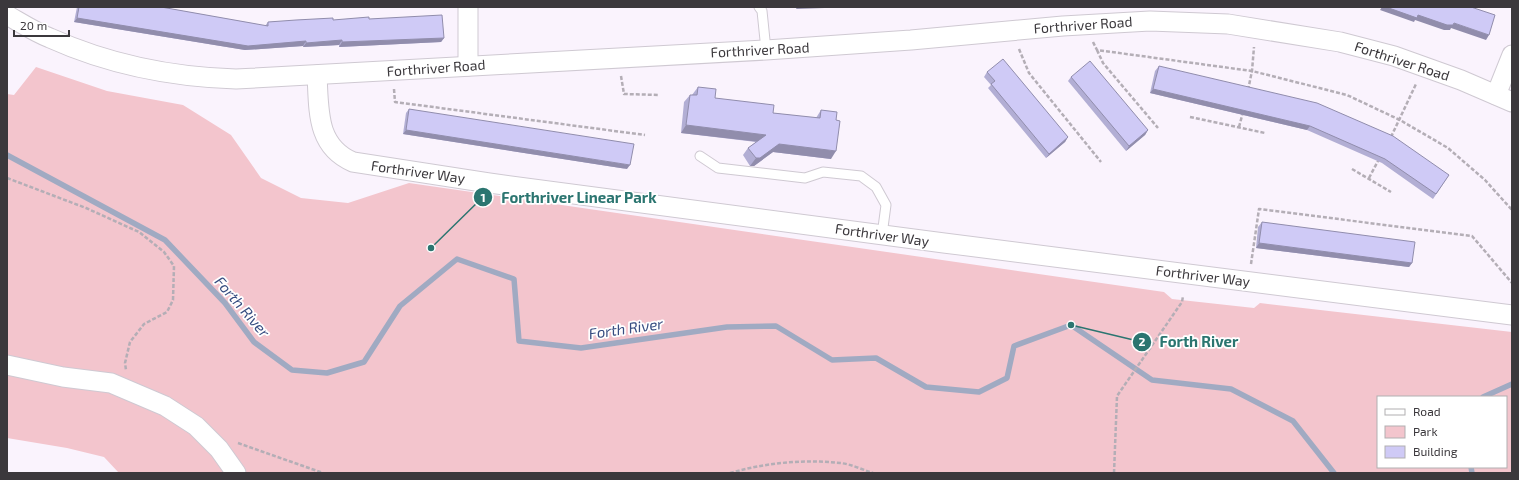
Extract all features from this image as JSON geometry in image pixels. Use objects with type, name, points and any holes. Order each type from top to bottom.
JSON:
[{"type":"street","points":[[468,7],[468,66]]},
{"type":"street","name":"Forthriver Road","points":[[7,15],[49,38],[87,53],[135,67],[194,77],[236,79],[766,50],[911,40],[1084,24],[1150,20],[1228,24],[1256,29],[1282,31],[1340,42],[1394,56],[1504,98]]},
{"type":"street","points":[[1504,98],[1512,55]]},
{"type":"street","name":"Forthriver Way","points":[[317,75],[322,130],[326,140],[338,154],[353,162],[489,183],[882,235],[1512,315]]},
{"type":"street","points":[[7,365],[63,377],[111,383],[166,406],[196,426],[236,473]]},
{"type":"lane","points":[[759,7],[762,11],[766,50]]},
{"type":"lane","points":[[700,156],[718,168],[805,178],[823,172],[861,176],[876,187],[886,205],[882,235]]},
{"type":"path","points":[[1084,24],[1104,62],[1158,128]]},
{"type":"path","points":[[1247,92],[1252,71],[1256,29]]},
{"type":"path","points":[[1010,31],[1029,73],[1101,162]]},
{"type":"path","points":[[1097,50],[1252,71],[1347,95],[1400,120],[1448,148],[1485,180],[1512,210]]},
{"type":"path","points":[[618,58],[624,94],[659,95]]},
{"type":"path","points":[[1390,139],[1400,120],[1423,66]]},
{"type":"path","points":[[393,71],[394,102],[645,135]]},
{"type":"path","points":[[1239,127],[1244,106]]},
{"type":"path","points":[[1190,117],[1265,133]]},
{"type":"path","points":[[1370,178],[1380,158]]},
{"type":"path","points":[[1352,168],[1392,192]]},
{"type":"path","points":[[7,178],[86,208],[139,232],[164,252],[174,266],[173,300],[167,312],[144,324],[130,342],[125,363],[127,376]]},
{"type":"path","points":[[1249,282],[1259,209],[1472,236],[1512,283]]},
{"type":"path","points":[[1114,473],[1116,396],[1182,302],[1183,296]]},
{"type":"path","points":[[235,444],[239,443],[323,473]]},
{"type":"path","points":[[730,473],[752,466],[803,461],[842,463],[873,473]]},
{"type":"green space","points":[[36,67],[107,91],[183,105],[231,135],[261,178],[301,198],[348,203],[409,183],[1164,292],[1172,299],[1254,308],[1260,303],[1512,332],[1512,473],[119,473],[104,457],[67,448],[7,438],[7,94],[14,95]]},
{"type":"building","points":[[79,7],[161,7],[268,26],[268,22],[296,20],[333,18],[333,20],[369,17],[369,19],[442,15],[444,38],[342,42],[342,40],[306,43],[306,41],[248,46],[77,18]]},
{"type":"building","points":[[1386,7],[1471,7],[1495,15],[1489,35],[1454,23],[1453,25],[1447,25],[1418,15],[1417,18]]},
{"type":"building","points":[[1003,59],[1068,137],[1049,154],[991,84],[995,81],[987,72]]},
{"type":"building","points":[[1090,61],[1148,130],[1129,146],[1071,77]]},
{"type":"building","points":[[1159,66],[1317,103],[1393,136],[1449,175],[1436,194],[1385,159],[1310,126],[1153,89]]},
{"type":"building","points":[[698,87],[716,89],[715,98],[774,105],[773,113],[820,118],[821,110],[837,112],[836,120],[840,121],[836,151],[779,144],[760,158],[756,158],[748,148],[766,135],[686,125],[690,95],[697,95]]},
{"type":"building","points":[[409,109],[634,144],[630,165],[406,130]]},
{"type":"building","points":[[1262,222],[1415,242],[1412,263],[1259,243]]},
{"type":"waterway","name":"Forth River","points":[[7,155],[165,240],[225,303],[254,342],[292,370],[327,373],[364,362],[400,306],[457,259],[514,279],[519,341],[581,348],[727,327],[776,326],[832,360],[876,358],[926,387],[979,392],[1007,378],[1014,346],[1071,325],[1152,380],[1231,389],[1293,421],[1334,473]]},
{"type":"waterway","name":"Forth River","points":[[1485,396],[1512,384]]},
{"type":"waterway","name":"Forth River","points":[[1471,468],[1472,473]]},
{"type":"place","name":"Forthriver Linear Park","points":[[431,248]]},
{"type":"place","name":"Forth River","points":[[1071,325]]}]
